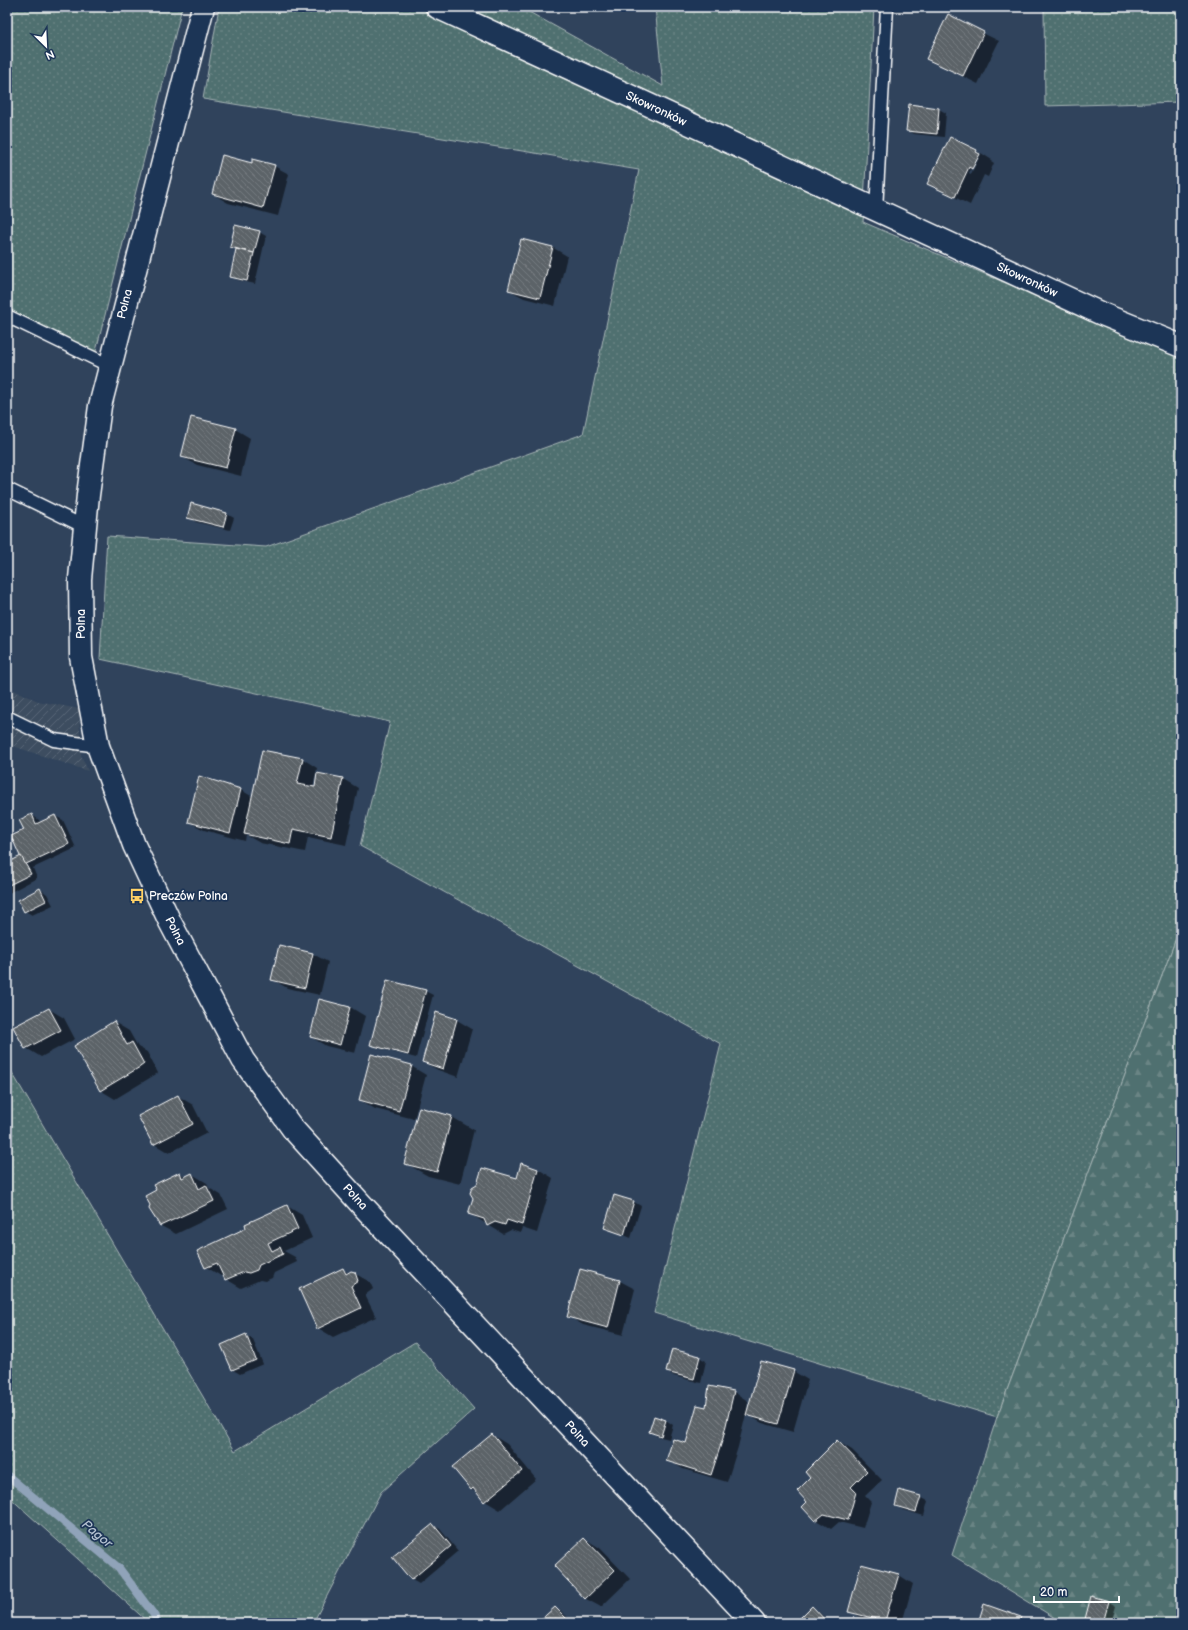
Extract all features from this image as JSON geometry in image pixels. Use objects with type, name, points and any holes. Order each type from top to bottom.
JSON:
[{"type":"street","name":"Polna","points":[[203,7],[100,406],[80,580],[81,657],[98,746],[134,845],[174,929],[243,1060],[293,1129],[361,1204],[754,1623]]},
{"type":"street","name":"Skowronków","points":[[437,7],[1102,314],[1181,346]]},
{"type":"lane","points":[[876,210],[887,7]]},
{"type":"lane","points":[[7,316],[110,366]]},
{"type":"lane","points":[[7,489],[85,526]]},
{"type":"lane","points":[[7,717],[54,740],[98,746]]},
{"type":"shaded area","points":[[7,687],[38,701],[79,709],[81,755],[88,771],[7,744]]},
{"type":"green space","points":[[7,7],[182,7],[95,355],[7,325]]},
{"type":"green space","points":[[219,7],[520,7],[663,86],[655,7],[874,7],[863,222],[1181,358],[1181,925],[997,1417],[654,1313],[721,1044],[360,846],[390,722],[100,659],[107,536],[266,547],[583,434],[639,170],[203,99]]},
{"type":"green space","points":[[1044,7],[1181,7],[1181,102],[1045,106]]},
{"type":"green space","points":[[1181,925],[1181,1623],[1063,1623],[952,1555],[997,1417]]},
{"type":"green space","points":[[7,1064],[235,1451],[415,1342],[474,1409],[381,1492],[314,1621],[316,1623],[149,1623],[7,1495]]},
{"type":"building","points":[[948,14],[984,32],[963,76],[926,59]]},
{"type":"building","points":[[909,104],[939,108],[937,134],[906,131]]},
{"type":"building","points":[[950,137],[977,150],[976,152],[980,154],[972,169],[969,167],[955,197],[927,184]]},
{"type":"building","points":[[222,155],[252,163],[252,159],[275,165],[263,208],[212,194]]},
{"type":"building","points":[[235,225],[260,231],[254,253],[230,247]]},
{"type":"building","points":[[521,239],[553,247],[540,298],[508,290]]},
{"type":"building","points":[[236,249],[254,253],[247,281],[230,277]]},
{"type":"building","points":[[191,417],[236,428],[226,468],[181,457]]},
{"type":"building","points":[[191,503],[227,513],[223,527],[187,518]]},
{"type":"building","points":[[262,750],[303,758],[297,784],[315,787],[317,773],[343,778],[331,837],[293,829],[290,844],[244,834]]},
{"type":"building","points":[[199,776],[241,789],[230,833],[188,822]]},
{"type":"building","points":[[32,814],[36,824],[55,815],[69,844],[24,865],[11,836],[24,830],[19,820]]},
{"type":"building","points":[[21,856],[31,874],[7,886],[7,863]]},
{"type":"building","points":[[40,888],[46,901],[24,912],[18,900]]},
{"type":"building","points":[[279,945],[313,953],[305,988],[271,980]]},
{"type":"building","points":[[387,980],[426,990],[408,1055],[370,1045]]},
{"type":"building","points":[[319,999],[350,1007],[340,1045],[310,1037]]},
{"type":"building","points":[[49,1008],[61,1030],[25,1049],[13,1027]]},
{"type":"building","points":[[436,1012],[457,1019],[443,1069],[422,1062]]},
{"type":"building","points":[[114,1021],[127,1045],[132,1042],[144,1064],[100,1091],[74,1046]]},
{"type":"building","points":[[371,1054],[412,1065],[399,1111],[359,1100]]},
{"type":"building","points":[[178,1095],[193,1124],[153,1145],[138,1116]]},
{"type":"building","points":[[419,1107],[452,1116],[437,1172],[404,1164]]},
{"type":"building","points":[[521,1163],[538,1169],[522,1225],[507,1220],[505,1225],[495,1222],[487,1226],[484,1219],[468,1214],[473,1198],[470,1193],[472,1187],[477,1184],[482,1168],[517,1178]]},
{"type":"building","points":[[180,1172],[182,1178],[192,1173],[199,1189],[206,1185],[214,1201],[160,1226],[149,1209],[150,1205],[145,1196],[156,1190],[153,1185]]},
{"type":"building","points":[[614,1195],[634,1201],[624,1235],[604,1228]]},
{"type":"building","points":[[287,1205],[298,1229],[268,1243],[272,1251],[280,1247],[283,1254],[259,1265],[257,1270],[249,1273],[244,1272],[225,1280],[217,1263],[205,1268],[197,1251],[246,1228],[245,1224]]},
{"type":"building","points":[[343,1268],[346,1274],[351,1271],[355,1272],[358,1281],[351,1286],[361,1308],[317,1329],[299,1289]]},
{"type":"building","points":[[580,1269],[620,1280],[608,1328],[567,1317]]},
{"type":"building","points":[[246,1334],[256,1360],[232,1370],[221,1345]]},
{"type":"building","points":[[672,1349],[700,1356],[694,1379],[666,1372]]},
{"type":"building","points":[[761,1361],[794,1370],[778,1424],[746,1415]]},
{"type":"building","points":[[709,1386],[734,1391],[723,1438],[711,1475],[666,1461],[673,1439],[686,1443],[697,1405],[706,1407]]},
{"type":"building","points":[[654,1416],[666,1420],[661,1436],[649,1432]]},
{"type":"building","points":[[492,1434],[522,1471],[484,1502],[473,1488],[471,1490],[452,1467]]},
{"type":"building","points":[[837,1440],[867,1471],[851,1487],[856,1492],[848,1520],[824,1514],[815,1521],[802,1507],[807,1502],[797,1491],[810,1478],[805,1472]]},
{"type":"building","points":[[899,1490],[921,1496],[916,1512],[895,1506]]},
{"type":"building","points":[[433,1524],[451,1546],[411,1580],[392,1557]]},
{"type":"building","points":[[584,1538],[615,1570],[585,1599],[554,1566]]},
{"type":"building","points":[[861,1564],[899,1574],[885,1621],[848,1612]]},
{"type":"building","points":[[1091,1596],[1109,1601],[1103,1623],[1084,1623]]},
{"type":"building","points":[[984,1604],[1021,1617],[1019,1623],[978,1623]]},
{"type":"building","points":[[812,1606],[828,1623],[801,1623],[798,1620]]},
{"type":"building","points":[[555,1607],[567,1619],[563,1623],[537,1623]]},
{"type":"waterway","name":"Pagor","points":[[7,1475],[119,1568],[154,1615],[158,1623]]},
{"type":"place","name":"Preczów Polna","points":[[137,896]]}]
